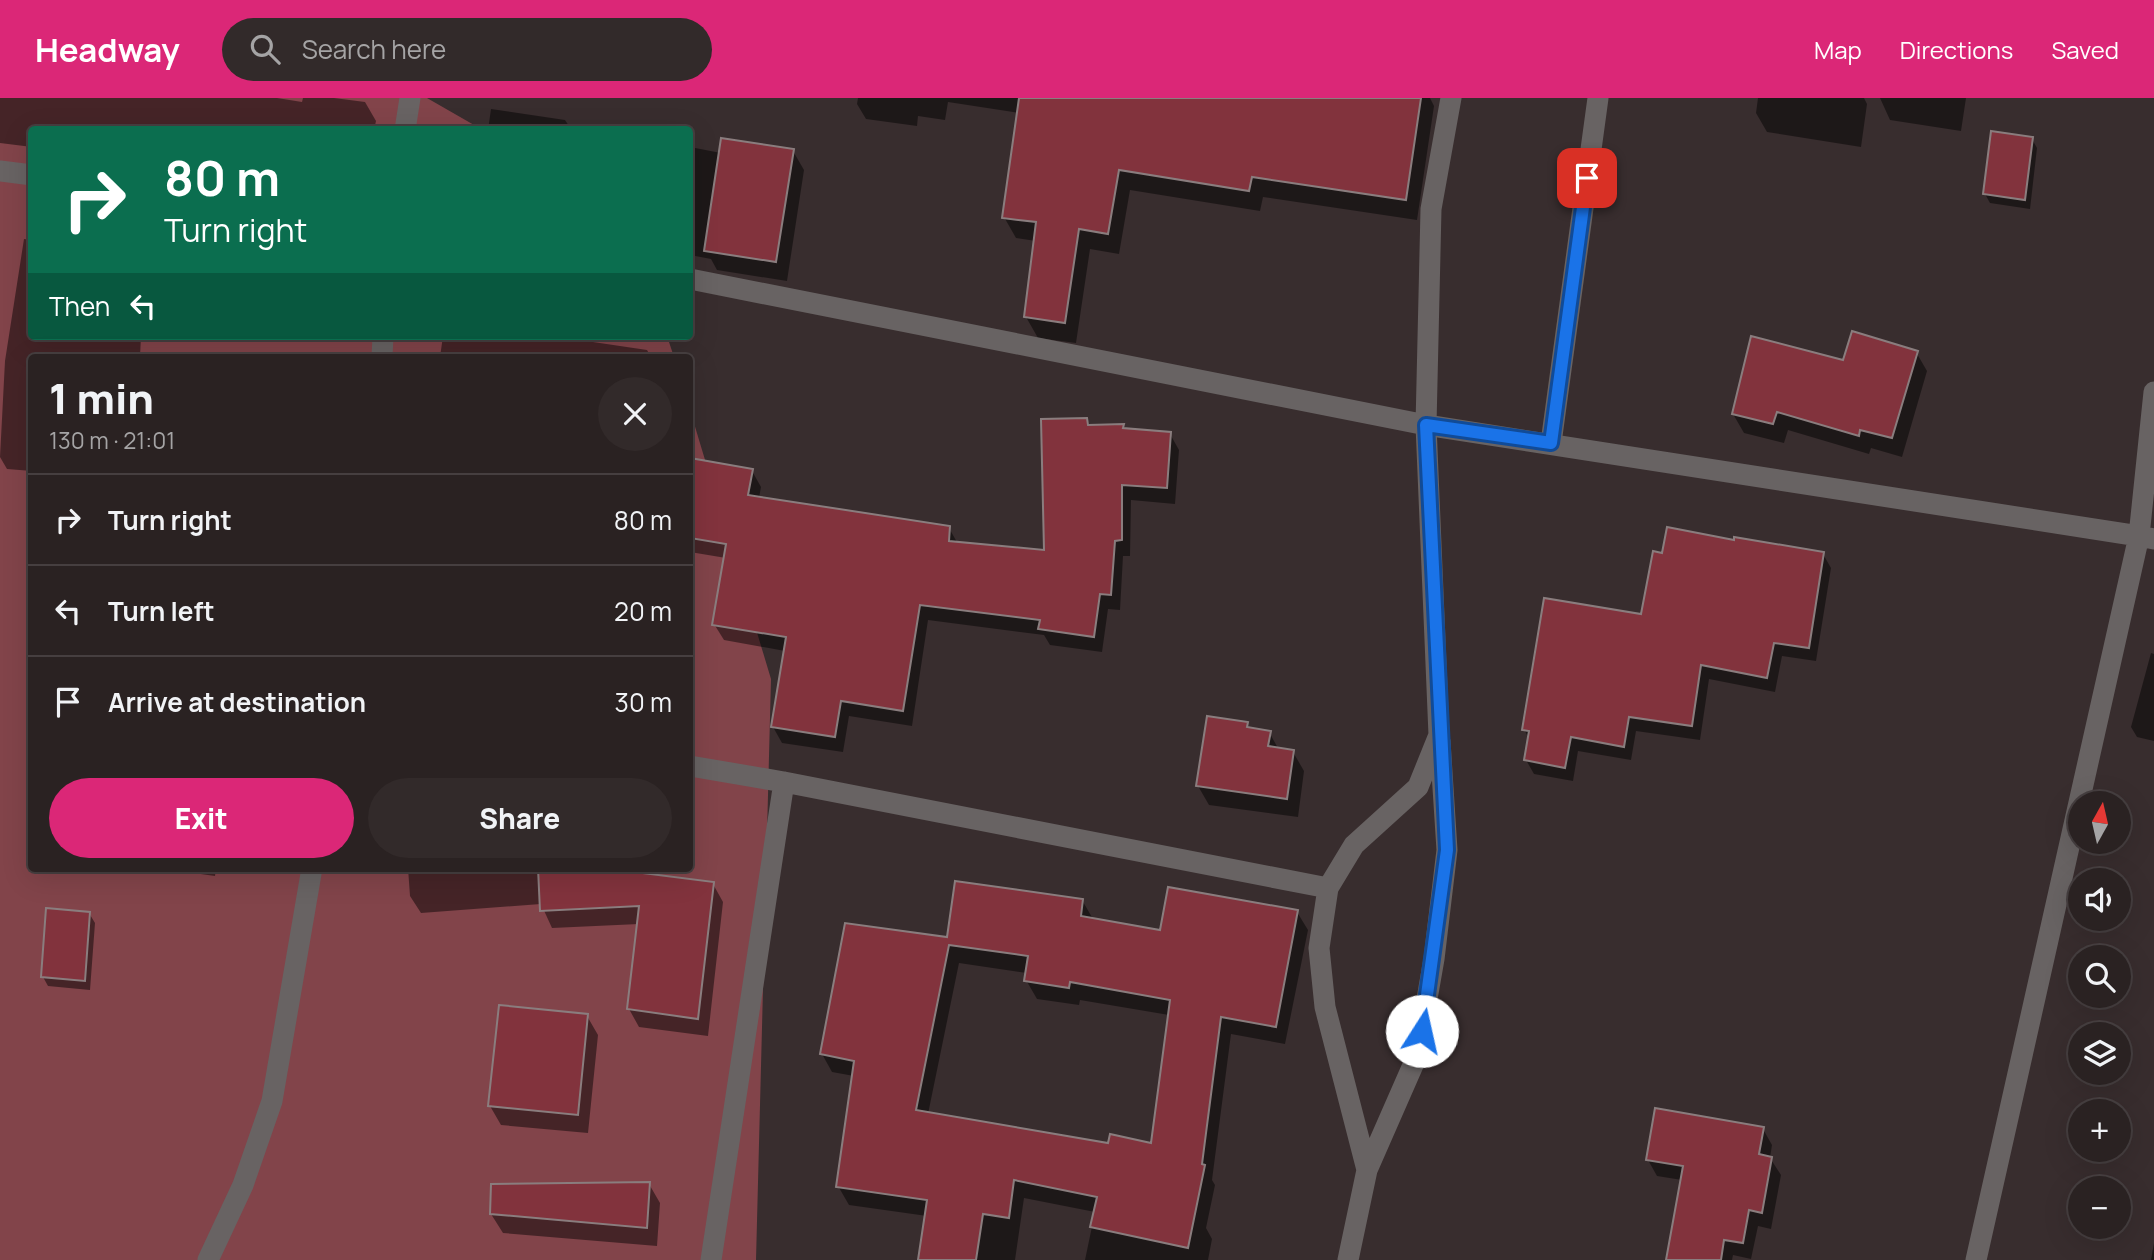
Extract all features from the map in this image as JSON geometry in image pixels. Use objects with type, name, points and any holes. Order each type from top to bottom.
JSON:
[{"type":"street","points":[[406,126],[410,98]]},
{"type":"street","points":[[1348,1260],[1367,1170],[1418,1056],[1434,959],[1447,850],[1439,735],[1426,425],[1431,209],[1451,98]]},
{"type":"street","points":[[1551,443],[1598,98]]},
{"type":"street","points":[[0,171],[28,174]]},
{"type":"street","points":[[693,280],[1426,425],[2146,538]]},
{"type":"street","points":[[1976,1260],[2146,538],[2154,392]]},
{"type":"street","points":[[1367,1170],[1325,1007],[1320,948],[1328,888],[1354,845],[1418,787],[1439,735]]},
{"type":"street","points":[[693,767],[1328,888]]},
{"type":"street","points":[[711,1260],[784,782]]},
{"type":"street","points":[[208,1260],[243,1185],[272,1101],[311,872]]},
{"type":"shaded area","points":[[0,98],[427,98],[476,126],[28,126],[28,340],[668,340],[673,354],[28,354],[28,872],[693,872],[693,420],[771,679],[756,1260],[0,1260]]},
{"type":"building","points":[[1019,98],[1421,98],[1406,200],[1252,177],[1249,191],[1119,170],[1108,234],[1079,229],[1065,323],[1024,317],[1036,222],[1002,218]]},
{"type":"building","points":[[1991,131],[2033,137],[2025,200],[1983,194]]},
{"type":"building","points":[[721,138],[794,149],[776,262],[704,251]]},
{"type":"building","points":[[1852,331],[1918,351],[1892,438],[1860,430],[1859,436],[1777,412],[1773,424],[1732,414],[1751,336],[1843,360]]},
{"type":"building","points":[[1087,418],[1088,425],[1124,424],[1123,428],[1171,432],[1167,488],[1122,485],[1122,540],[1115,541],[1111,595],[1100,594],[1094,637],[1038,629],[1040,620],[920,605],[903,711],[841,701],[835,737],[771,727],[786,637],[712,625],[726,544],[693,538],[693,459],[753,469],[748,495],[950,526],[949,541],[1044,550],[1041,419]]},
{"type":"building","points":[[1667,527],[1734,540],[1734,537],[1824,552],[1809,648],[1774,643],[1767,678],[1701,665],[1692,726],[1629,717],[1624,747],[1571,737],[1565,768],[1524,760],[1529,731],[1522,730],[1544,598],[1641,614],[1653,551],[1662,553]]},
{"type":"building","points":[[1207,716],[1248,722],[1247,727],[1271,731],[1268,746],[1294,750],[1287,799],[1196,786]]},
{"type":"building","points":[[538,872],[635,872],[714,882],[698,1019],[627,1009],[639,906],[540,911]]},
{"type":"building","points":[[955,881],[1083,899],[1081,916],[1160,930],[1168,887],[1298,910],[1276,1027],[1221,1017],[1202,1164],[1205,1165],[1188,1248],[1090,1227],[1097,1197],[1014,1180],[1009,1218],[983,1214],[976,1260],[918,1260],[927,1200],[836,1187],[854,1061],[820,1054],[845,923],[947,937]],"holes":[[[949,945],[1028,956],[1024,981],[1069,988],[1070,982],[1170,1000],[1151,1143],[1110,1134],[1108,1143],[916,1110]]]},
{"type":"building","points":[[46,908],[90,912],[85,981],[41,977]]},
{"type":"building","points":[[499,1005],[588,1014],[578,1115],[488,1106]]},
{"type":"building","points":[[1655,1108],[1764,1127],[1759,1154],[1772,1157],[1762,1213],[1749,1210],[1743,1243],[1724,1240],[1721,1260],[1666,1260],[1683,1166],[1646,1160]]},
{"type":"building","points":[[650,1182],[647,1228],[490,1214],[491,1184]]},
{"type":"route","points":[[1422,1031],[1447,850],[1439,735],[1426,425],[1551,443],[1587,178]]}]
